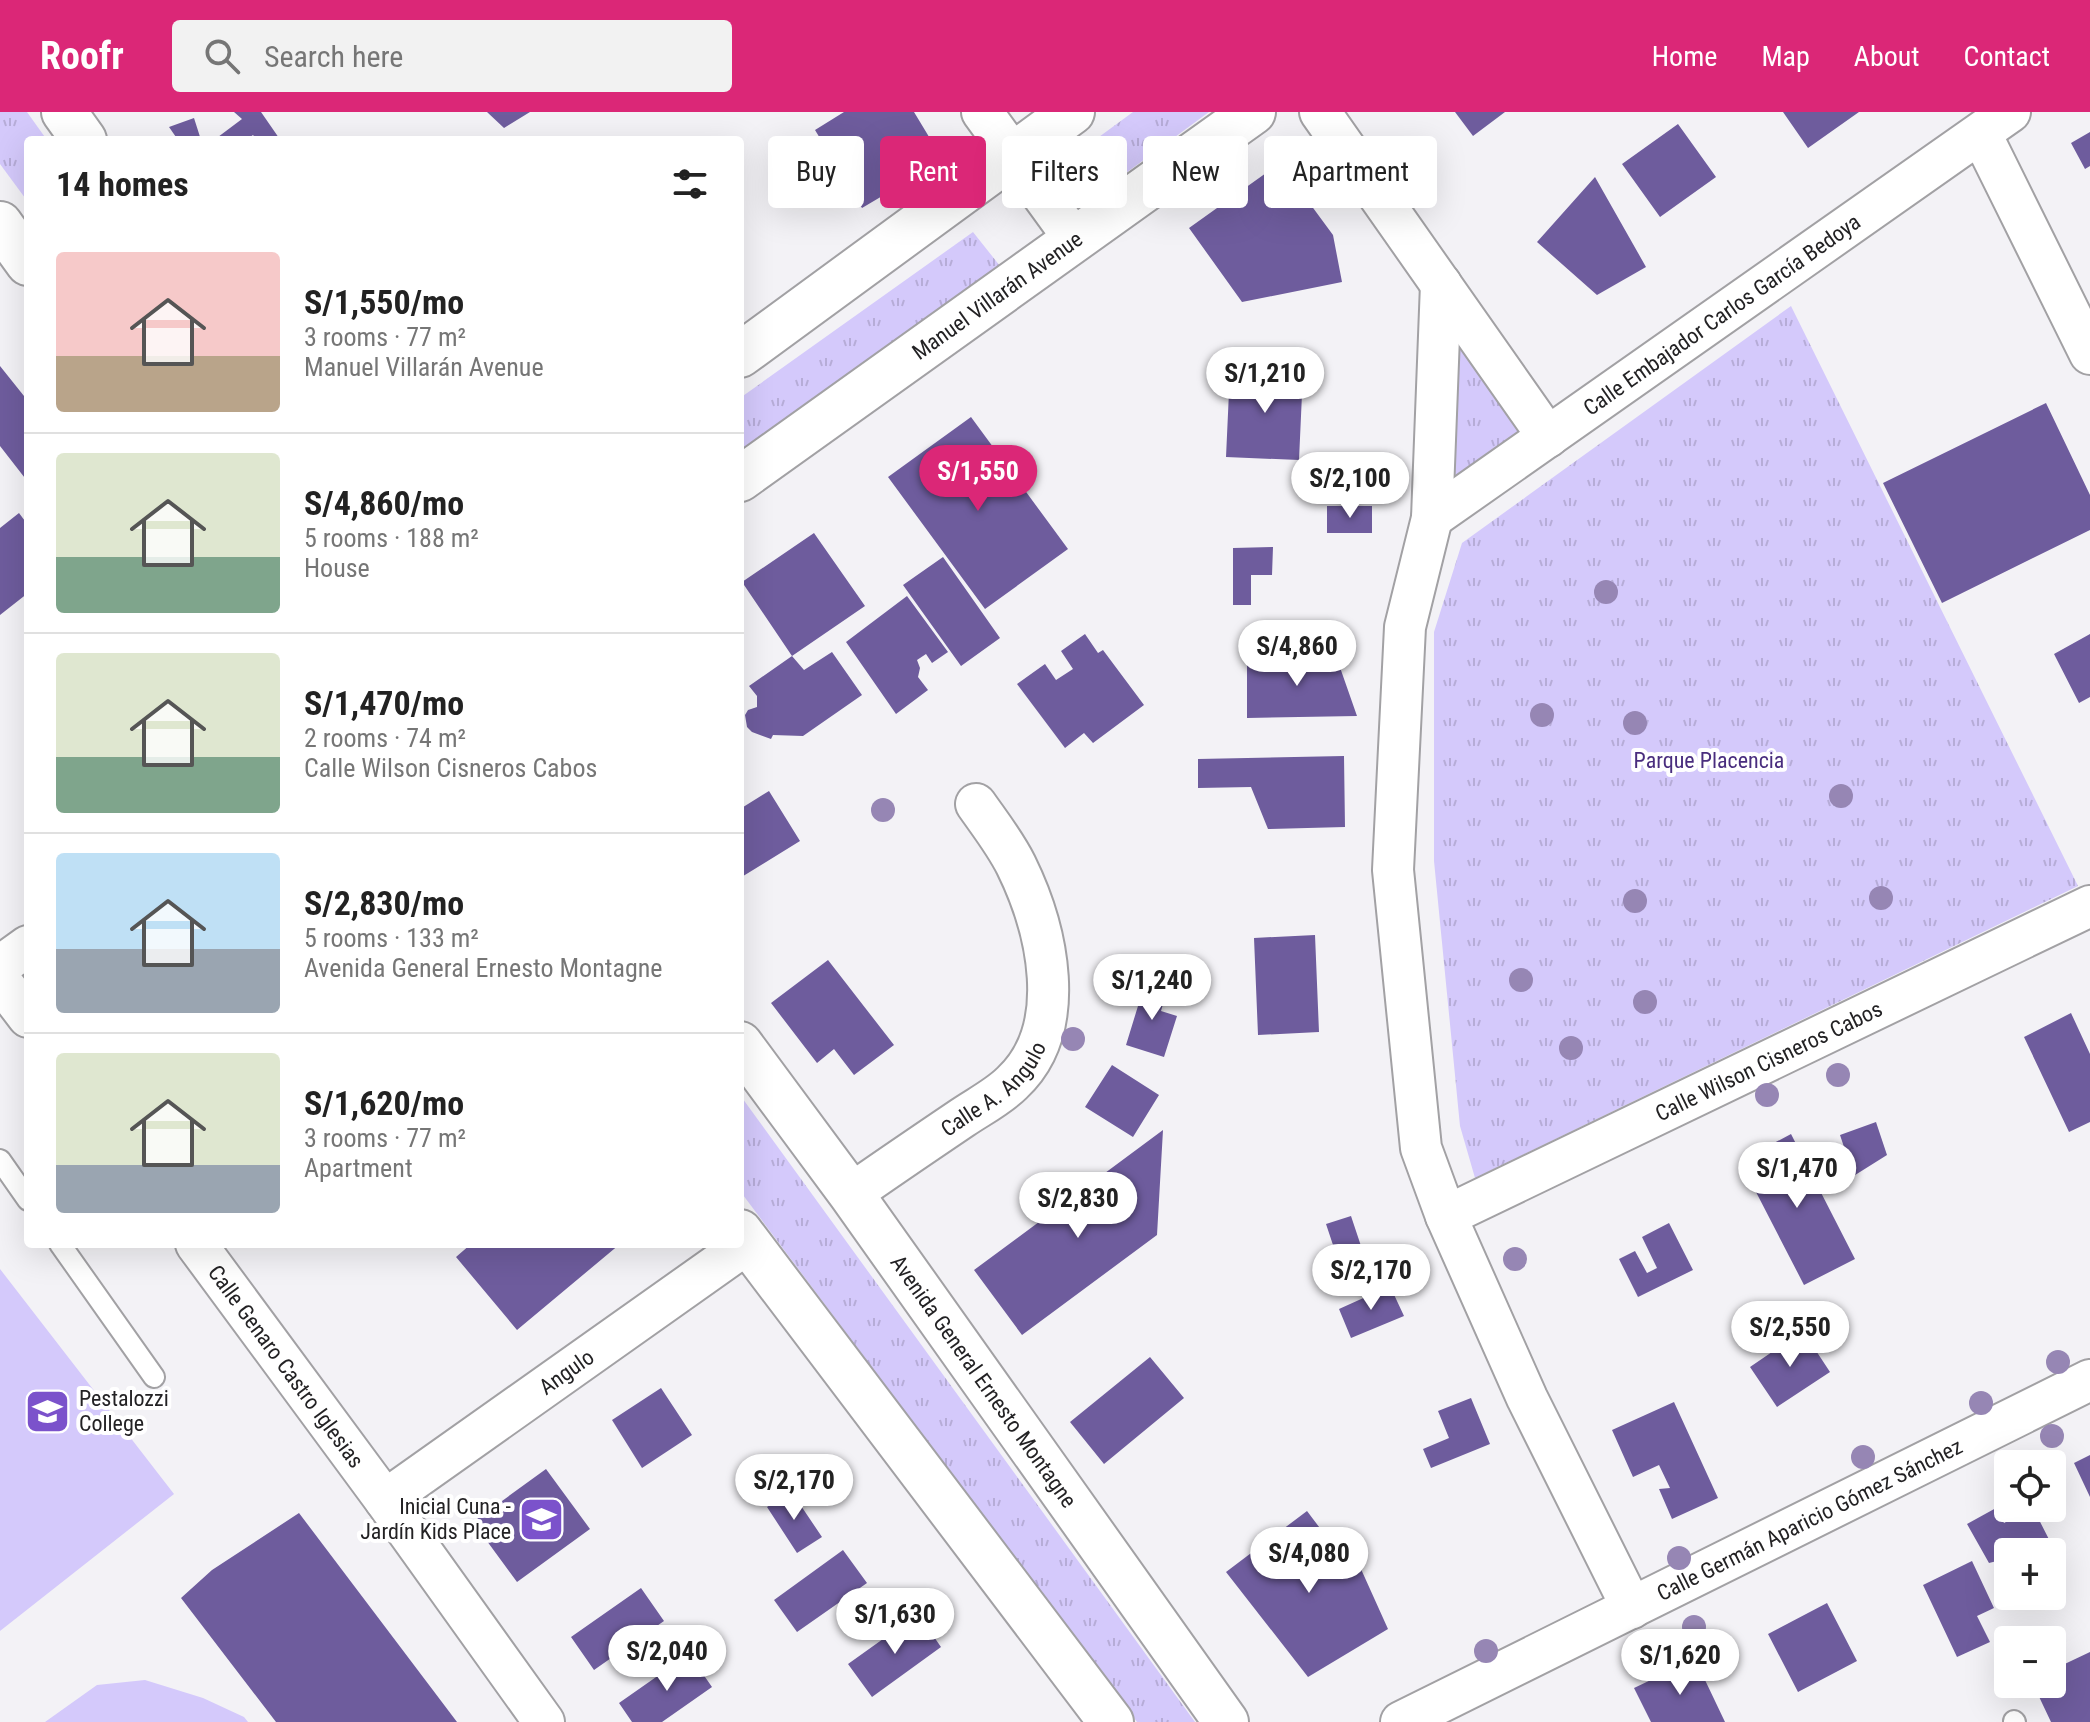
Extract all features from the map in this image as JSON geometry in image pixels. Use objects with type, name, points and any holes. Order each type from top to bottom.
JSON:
[{"type":"main road","points":[[64,112],[81,136]]},
{"type":"main road","points":[[1039,136],[1072,112]]},
{"type":"main road","name":"Manuel Villarán Avenue","points":[[744,476],[1253,112]]},
{"type":"main road","points":[[744,352],[1002,163]]},
{"type":"main road","points":[[0,224],[24,257]]},
{"type":"main road","name":"Avenida General Ernesto Montagne","points":[[744,1049],[851,1194],[1226,1722]]},
{"type":"main road","points":[[744,1237],[1111,1722]]},
{"type":"street","points":[[982,112],[1002,140]]},
{"type":"street","points":[[1320,112],[1548,437]]},
{"type":"street","points":[[1995,123],[2090,354]]},
{"type":"street","name":"Calle Embajador Carlos García Bedoya","points":[[1432,518],[1995,123]]},
{"type":"street","points":[[1052,208],[1075,240]]},
{"type":"street","points":[[1441,284],[1432,518],[1405,627],[1393,870],[1421,1148],[1446,1216],[1527,1398],[1632,1608]]},
{"type":"street","name":"Calle A. Angulo","points":[[851,1194],[1013,1083],[1036,1051],[1048,996],[1047,966],[1040,928],[1016,865],[976,804]]},
{"type":"street","name":"Calle Wilson Cisneros Cabos","points":[[1446,1216],[2090,906]]},
{"type":"street","points":[[0,966],[24,949]]},
{"type":"street","points":[[0,980],[24,1012]]},
{"type":"street","name":"Calle Genaro Castro Iglesias","points":[[199,1248],[544,1722]]},
{"type":"street","name":"Angulo","points":[[385,1500],[729,1248]]},
{"type":"street","name":"Calle Germán Aparicio Gómez Sánchez","points":[[1401,1722],[2090,1380]]},
{"type":"lane","points":[[0,1160],[24,1194]]},
{"type":"lane","points":[[63,1248],[154,1377]]},
{"type":"green space","points":[[0,112],[27,112],[44,136],[24,136],[24,197],[0,164]]},
{"type":"green space","points":[[1133,112],[1209,112],[1176,136],[1143,136],[1143,160],[1127,172],[1127,136],[1100,136]]},
{"type":"green space","points":[[973,232],[1000,266],[744,451],[744,395]]},
{"type":"green space","name":"Parque Placencia","points":[[1791,306],[2078,886],[1475,1178],[1460,1126],[1434,861],[1434,632],[1462,543]]},
{"type":"green space","points":[[1447,329],[1524,436],[1442,495]]},
{"type":"green space","points":[[744,1101],[1195,1722],[1137,1722],[744,1196]]},
{"type":"green space","name":"Pestalozzi College","points":[[0,1269],[174,1494],[0,1631]]},
{"type":"green space","points":[[145,1680],[203,1698],[244,1717],[248,1722],[45,1722],[97,1685]]},
{"type":"building","points":[[234,112],[261,112],[278,136],[219,136],[242,119]]},
{"type":"building","points":[[487,112],[530,112],[504,128]]},
{"type":"building","points":[[844,112],[914,112],[928,136],[880,136],[880,197],[864,207],[864,136],[819,136],[815,130]]},
{"type":"building","points":[[1455,112],[1505,112],[1473,136]]},
{"type":"building","points":[[1783,112],[1859,112],[1808,148]]},
{"type":"building","points":[[194,118],[200,136],[175,136],[169,127]]},
{"type":"building","points":[[1678,124],[1716,177],[1660,217],[1622,164]]},
{"type":"building","points":[[2090,132],[2090,166],[2085,169],[2071,143]]},
{"type":"building","points":[[1264,174],[1264,208],[1313,208],[1333,235],[1342,282],[1242,302],[1189,228],[1217,208],[1248,208],[1248,186]]},
{"type":"building","points":[[1595,177],[1646,267],[1597,295],[1537,242]]},
{"type":"building","points":[[0,366],[24,396],[24,477],[0,446]]},
{"type":"building","points":[[1230,370],[1303,372],[1299,460],[1226,457]]},
{"type":"building","points":[[2046,403],[2090,495],[2090,530],[1942,603],[1883,483]]},
{"type":"building","points":[[971,417],[1068,549],[985,609],[888,477]]},
{"type":"building","points":[[1327,506],[1372,506],[1372,533],[1327,533]]},
{"type":"building","points":[[19,513],[24,520],[24,596],[0,615],[0,528]]},
{"type":"building","points":[[814,533],[865,606],[792,656],[744,581]]},
{"type":"building","points":[[1273,547],[1272,575],[1251,575],[1251,605],[1233,605],[1233,548]]},
{"type":"building","points":[[943,557],[1000,638],[961,666],[903,585]]},
{"type":"building","points":[[907,596],[948,652],[932,663],[926,654],[917,660],[920,668],[918,677],[928,690],[896,714],[846,642]]},
{"type":"building","points":[[1085,634],[1098,653],[1103,650],[1144,705],[1093,743],[1084,733],[1065,748],[1017,684],[1045,664],[1056,680],[1073,669],[1061,651]]},
{"type":"building","points":[[2090,634],[2090,697],[2079,703],[2054,654]]},
{"type":"building","points":[[832,652],[862,695],[803,736],[773,735],[771,739],[747,727],[745,715],[748,710],[757,707],[757,696],[749,686],[792,656],[804,670]]},
{"type":"building","points":[[1336,656],[1357,716],[1247,718],[1247,659]]},
{"type":"building","points":[[1344,756],[1345,827],[1268,829],[1251,787],[1198,788],[1198,759]]},
{"type":"building","points":[[769,791],[800,841],[744,876],[744,807]]},
{"type":"building","points":[[1315,935],[1319,1032],[1258,1035],[1254,938]]},
{"type":"building","points":[[828,960],[894,1045],[854,1075],[834,1049],[817,1063],[771,1003]]},
{"type":"building","points":[[1146,980],[1168,987],[1161,1011],[1177,1016],[1164,1057],[1126,1045]]},
{"type":"building","points":[[2071,1013],[2090,1054],[2090,1122],[2069,1132],[2024,1037]]},
{"type":"building","points":[[1112,1065],[1159,1095],[1133,1137],[1085,1107]]},
{"type":"building","points":[[1876,1122],[1887,1155],[1844,1182],[1827,1156],[1845,1150],[1840,1135]]},
{"type":"building","points":[[1163,1130],[1157,1235],[1022,1335],[974,1270]]},
{"type":"building","points":[[1791,1134],[1855,1259],[1804,1285],[1740,1161]]},
{"type":"building","points":[[1351,1216],[1371,1276],[1346,1284],[1326,1224]]},
{"type":"building","points":[[1669,1223],[1693,1270],[1638,1297],[1619,1259],[1635,1251],[1647,1273],[1657,1268],[1642,1237]]},
{"type":"building","points":[[466,1248],[615,1248],[517,1330],[456,1257]]},
{"type":"building","points":[[1390,1286],[1404,1316],[1351,1338],[1339,1309]]},
{"type":"building","points":[[1803,1331],[1830,1372],[1777,1407],[1750,1367]]},
{"type":"building","points":[[1150,1357],[1184,1398],[1104,1464],[1070,1422]]},
{"type":"building","points":[[661,1388],[692,1435],[642,1468],[612,1420]]},
{"type":"building","points":[[1471,1398],[1490,1444],[1431,1468],[1423,1449],[1449,1438],[1438,1411]]},
{"type":"building","points":[[1674,1402],[1718,1498],[1672,1519],[1659,1489],[1670,1488],[1659,1465],[1633,1477],[1612,1430]]},
{"type":"building","points":[[2090,1455],[2090,1497],[2074,1463]]},
{"type":"building","points":[[546,1469],[590,1529],[517,1582],[473,1522]]},
{"type":"building","points":[[791,1491],[822,1537],[797,1553],[767,1507]]},
{"type":"building","points":[[1994,1509],[1994,1522],[2040,1522],[2048,1538],[1994,1538],[1994,1562],[1989,1563],[1967,1524]]},
{"type":"building","points":[[1307,1511],[1347,1564],[1356,1558],[1388,1629],[1308,1677],[1226,1572]]},
{"type":"building","points":[[299,1513],[457,1722],[276,1722],[181,1598],[212,1570]]},
{"type":"building","points":[[843,1550],[867,1583],[797,1632],[774,1600]]},
{"type":"building","points":[[1972,1561],[1994,1608],[1977,1616],[1990,1642],[1957,1657],[1923,1585]]},
{"type":"building","points":[[641,1588],[664,1621],[594,1670],[571,1637]]},
{"type":"building","points":[[1827,1603],[1857,1661],[1798,1692],[1768,1634]]},
{"type":"building","points":[[918,1614],[941,1647],[872,1697],[848,1664]]},
{"type":"building","points":[[2090,1652],[2090,1722],[2051,1722],[2040,1698],[2066,1698],[2066,1663]]},
{"type":"building","points":[[689,1654],[712,1687],[662,1722],[632,1722],[619,1703]]},
{"type":"building","points":[[1695,1659],[1725,1722],[1651,1722],[1634,1688]]},
{"type":"place","name":"Pestalozzi College","points":[[48,1411]]},
{"type":"place","name":"Inicial Cuna - Jardín Kids Place","points":[[542,1519]]}]
